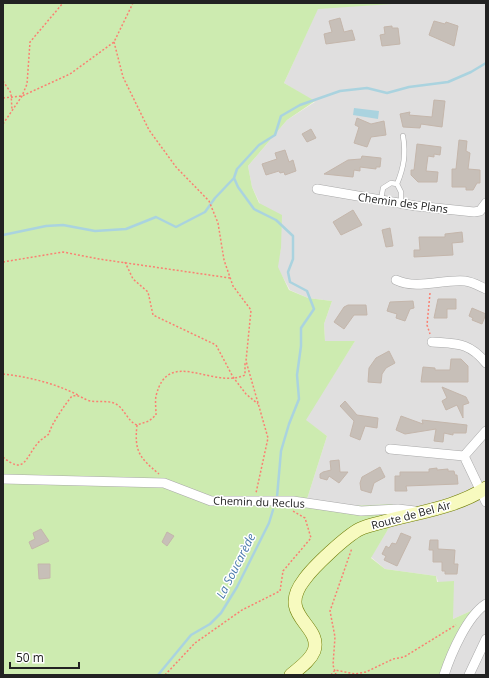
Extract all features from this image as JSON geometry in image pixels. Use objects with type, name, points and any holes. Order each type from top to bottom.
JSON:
[{"type":"street","name":"Chemin des Plans","points":[[317,189],[401,203],[474,212],[480,211],[486,204]]},
{"type":"street","points":[[396,280],[411,285],[464,281],[474,283],[486,289]]},
{"type":"street","points":[[432,342],[464,345],[479,355],[486,364]]},
{"type":"street","points":[[464,456],[486,431]]},
{"type":"street","points":[[390,449],[464,456]]},
{"type":"street","points":[[464,456],[484,494]]},
{"type":"street","name":"Chemin du Reclus","points":[[3,479],[164,483],[211,501],[293,501],[361,511],[398,509],[422,512]]},
{"type":"street","name":"Route de Bel Air","points":[[291,675],[309,658],[314,651],[315,642],[312,633],[296,611],[294,597],[304,580],[339,545],[359,529],[445,507],[484,494]]},
{"type":"street","points":[[444,675],[449,661],[473,616],[486,604]]},
{"type":"street","points":[[469,675],[486,639]]},
{"type":"lane","points":[[401,203],[401,192],[397,184],[406,152],[403,136]]},
{"type":"lane","points":[[381,200],[383,188],[391,183],[397,184]]},
{"type":"path","points":[[3,124],[22,96],[27,84],[30,42],[63,3]]},
{"type":"path","points":[[3,98],[22,96],[70,74],[114,42],[133,3]]},
{"type":"path","points":[[114,42],[123,77],[149,130],[176,167],[209,201],[218,223],[224,260],[233,286],[251,310],[245,375],[233,378],[180,371],[170,373],[164,376],[155,398],[156,415],[149,421],[137,426]]},
{"type":"path","points":[[3,81],[11,93],[12,112]]},
{"type":"path","points":[[3,262],[63,252],[230,278]]},
{"type":"path","points":[[125,262],[133,279],[148,292],[153,315],[216,344],[233,378],[246,394],[258,404]]},
{"type":"path","points":[[430,283],[427,325],[432,342]]},
{"type":"path","points":[[246,361],[268,438],[254,502]]},
{"type":"path","points":[[3,374],[20,376],[49,383],[61,387],[87,400],[114,403],[119,406],[133,424],[137,426]]},
{"type":"path","points":[[3,456],[10,464],[18,465],[25,463],[37,443],[49,434],[50,426],[57,420],[66,403],[72,396],[78,395]]},
{"type":"path","points":[[137,426],[135,442],[143,460],[159,474],[164,483]]},
{"type":"path","points":[[165,675],[195,643],[242,610],[280,591],[283,571],[311,538],[305,518],[278,502]]},
{"type":"path","points":[[336,675],[333,665],[335,637],[330,611],[353,546]]},
{"type":"path","points":[[335,670],[355,674],[366,672],[393,660],[404,657],[443,632],[473,616]]},
{"type":"path","points":[[331,675],[335,670]]},
{"type":"shaded area","points":[[407,3],[486,3],[486,675],[442,675],[473,610],[453,619],[436,576],[385,569],[371,557],[390,526],[350,506],[307,499],[327,436],[305,420],[355,341],[325,341],[324,324],[332,301],[308,298],[290,290],[277,267],[281,248],[252,187],[248,166],[287,120],[315,102],[284,83],[318,8]]},
{"type":"green space","points":[[3,3],[407,3],[318,9],[284,83],[315,101],[287,120],[248,166],[252,187],[259,203],[282,215],[281,248],[278,267],[289,290],[308,298],[332,301],[324,324],[325,341],[355,341],[306,420],[327,436],[307,499],[350,506],[393,504],[390,526],[371,558],[385,569],[436,576],[437,582],[454,581],[453,619],[473,610],[442,675],[3,675]]},
{"type":"water","points":[[354,108],[379,111],[378,119],[353,115]]},
{"type":"building","points":[[340,18],[344,32],[352,30],[355,40],[326,44],[324,34],[332,32],[329,21]]},
{"type":"building","points":[[434,21],[445,24],[446,22],[458,26],[454,46],[429,35]]},
{"type":"building","points":[[392,26],[392,28],[398,28],[400,44],[382,46],[380,35],[385,34],[384,27]]},
{"type":"building","points":[[434,100],[445,101],[442,127],[421,124],[420,128],[403,127],[400,114],[410,112],[409,115],[432,117]]},
{"type":"building","points":[[357,118],[371,124],[384,121],[386,135],[371,137],[367,147],[354,143],[359,127],[355,125]]},
{"type":"building","points":[[311,129],[316,138],[307,142],[302,134]]},
{"type":"building","points":[[459,140],[467,141],[466,151],[470,153],[468,169],[480,170],[480,183],[477,183],[473,190],[466,190],[466,187],[452,187],[452,169],[456,169]]},
{"type":"building","points":[[417,144],[441,147],[440,155],[434,154],[434,157],[428,156],[426,171],[438,172],[437,182],[418,182],[411,175],[411,170],[414,170]]},
{"type":"building","points":[[285,150],[289,162],[293,160],[296,171],[285,175],[284,172],[280,173],[279,171],[266,175],[262,164],[277,159],[275,153]]},
{"type":"building","points":[[362,156],[381,158],[380,167],[376,167],[376,169],[360,167],[360,171],[354,170],[353,177],[324,174],[348,160],[361,159]]},
{"type":"building","points":[[353,210],[362,225],[341,235],[333,222]]},
{"type":"building","points":[[390,228],[393,246],[386,247],[382,230]]},
{"type":"building","points":[[462,232],[463,242],[452,243],[453,255],[414,257],[414,250],[420,250],[419,237],[445,237],[445,234]]},
{"type":"building","points":[[438,299],[456,299],[456,309],[447,309],[447,318],[434,318]]},
{"type":"building","points":[[413,301],[414,308],[410,309],[405,321],[396,318],[397,314],[387,311],[390,302]]},
{"type":"building","points":[[348,305],[366,305],[367,315],[354,315],[344,329],[334,322],[344,307]]},
{"type":"building","points":[[472,308],[486,314],[482,324],[472,320],[473,318],[469,316]]},
{"type":"building","points":[[389,351],[395,363],[386,368],[382,374],[381,383],[368,382],[369,368],[376,358]]},
{"type":"building","points":[[451,359],[461,359],[468,366],[468,382],[421,382],[423,367],[435,368],[435,370],[450,370]]},
{"type":"building","points":[[442,387],[466,397],[469,403],[463,405],[463,418],[457,405],[446,410],[442,401],[447,398]]},
{"type":"building","points":[[345,401],[357,415],[378,418],[377,428],[365,426],[360,440],[350,436],[354,421],[340,406]]},
{"type":"building","points":[[401,416],[423,424],[422,420],[467,425],[466,433],[453,433],[453,435],[444,433],[443,442],[434,441],[436,429],[405,434],[396,430]]},
{"type":"building","points":[[339,460],[340,472],[348,472],[339,483],[329,476],[327,480],[320,478],[320,474],[331,470],[330,461]]},
{"type":"building","points":[[380,467],[385,477],[374,483],[371,493],[361,490],[360,483],[362,477]]},
{"type":"building","points":[[437,468],[437,470],[448,469],[448,471],[454,471],[455,475],[457,475],[458,484],[406,486],[407,491],[395,491],[395,476],[400,476],[400,472],[429,472],[429,469]]},
{"type":"building","points":[[41,529],[49,541],[32,549],[29,542],[35,539],[33,533]]},
{"type":"building","points":[[167,532],[174,536],[167,546],[162,542]]},
{"type":"building","points":[[401,533],[411,537],[397,566],[384,560],[386,556],[382,554],[386,546],[389,548],[392,543],[396,544]]},
{"type":"building","points":[[430,540],[438,540],[438,549],[455,550],[454,564],[458,564],[457,574],[445,574],[445,571],[442,571],[442,562],[433,562],[433,550],[429,550]]},
{"type":"building","points":[[38,564],[50,564],[50,578],[39,579]]},
{"type":"waterway","name":"La Soucarède","points":[[277,497],[281,451],[289,424],[299,399],[297,375],[301,346],[301,328],[314,309],[307,291],[290,282],[288,272],[293,259],[293,236],[276,220],[254,209],[238,187],[234,178],[237,169],[259,145],[275,135],[281,116],[300,105],[340,91],[367,88],[387,93],[409,87],[448,82],[471,72],[486,63]]},
{"type":"waterway","points":[[3,235],[46,226],[63,225],[95,231],[126,229],[156,217],[176,227],[205,212],[215,198],[234,178]]},
{"type":"waterway","name":"La Soucarède","points":[[158,675],[191,635],[210,624],[221,613],[237,587],[269,523],[273,510]]}]
